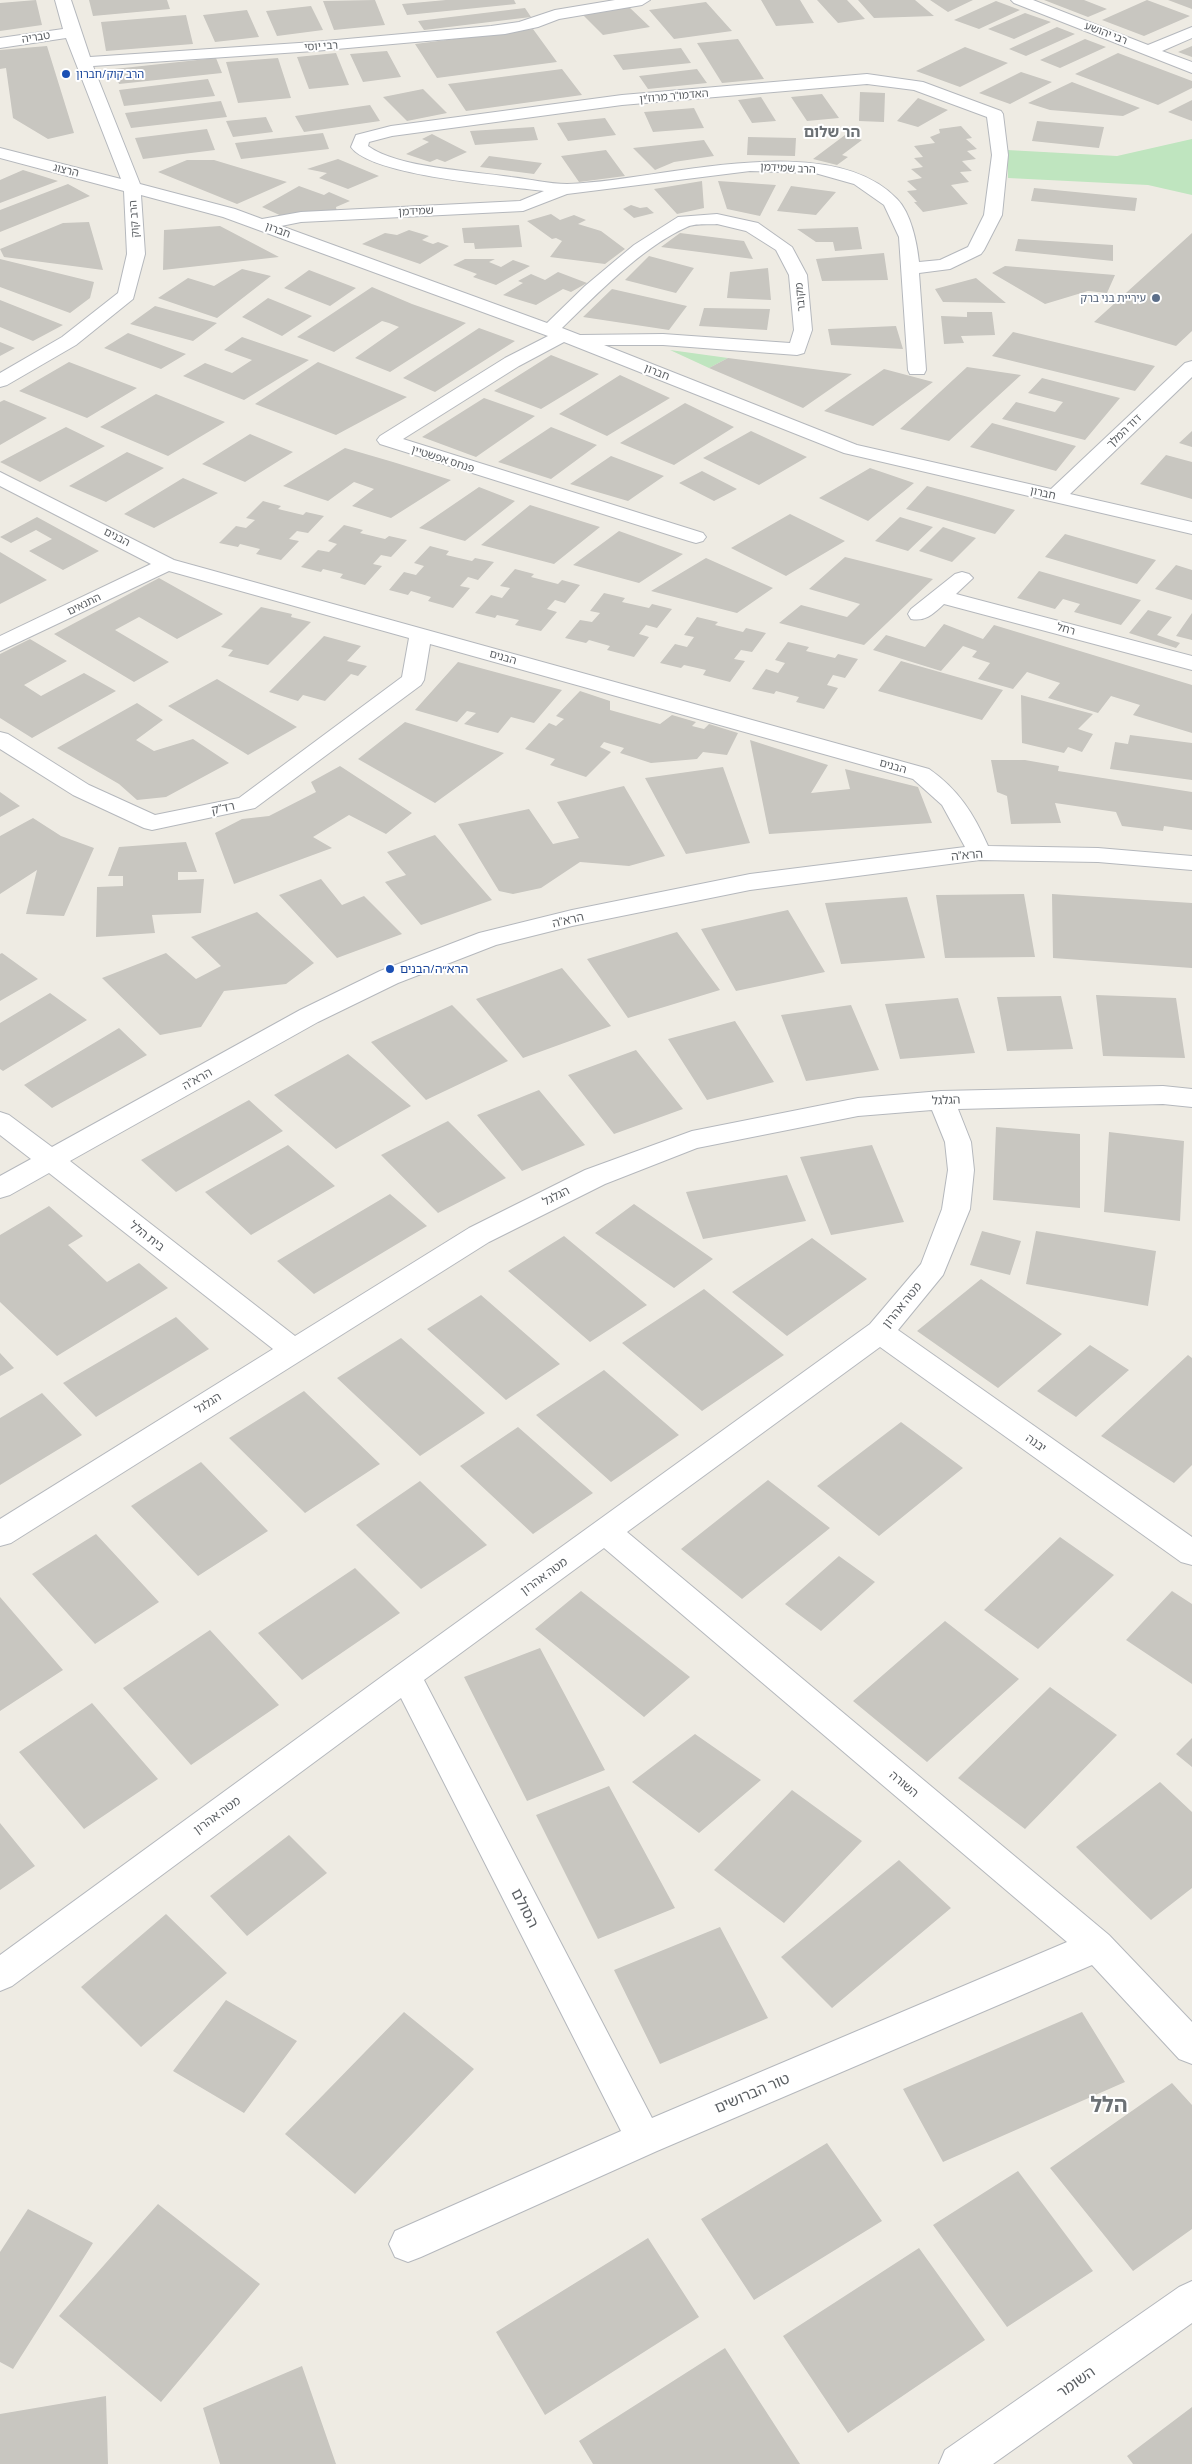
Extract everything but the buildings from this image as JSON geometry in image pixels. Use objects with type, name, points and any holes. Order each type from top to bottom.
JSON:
[{"type":"street","name":"הרב קוק","points":[[0,381],[69,342],[127,295],[136,254],[132,186],[72,32],[63,0]]},
{"type":"street","points":[[546,0],[555,15],[642,0]]},
{"type":"street","name":"רבי יהושע","points":[[1019,0],[1192,68]]},
{"type":"street","name":"רבי יוסי","points":[[85,62],[383,41],[491,30],[543,22],[555,15]]},
{"type":"street","name":"טבריה","points":[[0,43],[72,32]]},
{"type":"street","points":[[1150,50],[1192,32]]},
{"type":"street","name":"האדמו\"ר מרוז'ין","points":[[566,188],[438,172],[387,162],[371,156],[359,147],[362,139],[391,130],[622,100],[867,80],[917,85],[995,114],[1000,155],[993,214],[975,250],[944,265],[911,268]]},
{"type":"street","name":"הרצוג","points":[[0,153],[132,186]]},
{"type":"street","name":"הרב שמידמן","points":[[566,188],[652,180],[750,166],[815,168],[860,180],[891,202],[908,237],[917,370]]},
{"type":"street","name":"חברון","points":[[132,186],[229,213],[263,225],[563,335],[851,449],[1192,528]]},
{"type":"street","name":"שמידמן","points":[[263,225],[301,217],[523,206],[566,188]]},
{"type":"street","name":"מקובר","points":[[717,219],[752,227],[783,247],[798,275],[803,330],[797,349],[563,335],[591,290],[640,248],[684,220],[717,219]]},
{"type":"street","name":"פנחס אפשטיין","points":[[563,335],[512,362],[387,440],[696,537]]},
{"type":"street","name":"דוד המלך","points":[[1056,496],[1192,367]]},
{"type":"street","name":"הבנים","points":[[0,478],[167,564],[921,774],[940,786],[957,805],[980,853]]},
{"type":"street","name":"התנאים","points":[[0,644],[167,564]]},
{"type":"street","points":[[919,614],[962,578]]},
{"type":"street","name":"רחל","points":[[940,596],[1192,663]]},
{"type":"street","name":"רד\"ק","points":[[0,739],[81,790],[152,823],[246,803],[413,680],[421,634]]},
{"type":"street","name":"הרא\"ה","points":[[0,1188],[309,1016],[389,977],[488,939],[572,918],[750,882],[980,853],[1098,855],[1192,863]]},
{"type":"street","name":"הגלגל","points":[[0,1534],[480,1235],[595,1177],[692,1140],[858,1107],[941,1100],[1163,1094],[1192,1098]]},
{"type":"street","name":"מטה אהרון","points":[[0,1975],[406,1676],[880,1332],[933,1268],[956,1209],[961,1170],[958,1142],[941,1100]]},
{"type":"street","name":"בית הלל","points":[[0,1121],[294,1350]]},
{"type":"street","name":"יבנה","points":[[880,1332],[1192,1553]]},
{"type":"street","name":"השורה","points":[[606,1532],[1097,1946],[1192,2047]]},
{"type":"street","name":"הסולם","points":[[406,1676],[644,2139]]},
{"type":"street","name":"טור הברושים","points":[[408,2244],[644,2139],[1097,1946]]},
{"type":"street","name":"השומר","points":[[959,2464],[1192,2300]]},
{"type":"green space","points":[[1192,139],[1192,195],[1148,185],[1008,178],[1007,150],[1117,156]]},
{"type":"green space","points":[[670,350],[728,358],[709,368]]},
{"type":"place","name":"הרב קוק/חברון","points":[[66,74]]},
{"type":"place","name":"עיריית בני ברק","points":[[1156,298]]},
{"type":"place","name":"הרא״ה/הבנים","points":[[390,969]]},
{"type":"district","name":"הר שלום","points":[[832,132]]},
{"type":"district","name":"הלל","points":[[1109,2105]]}]
